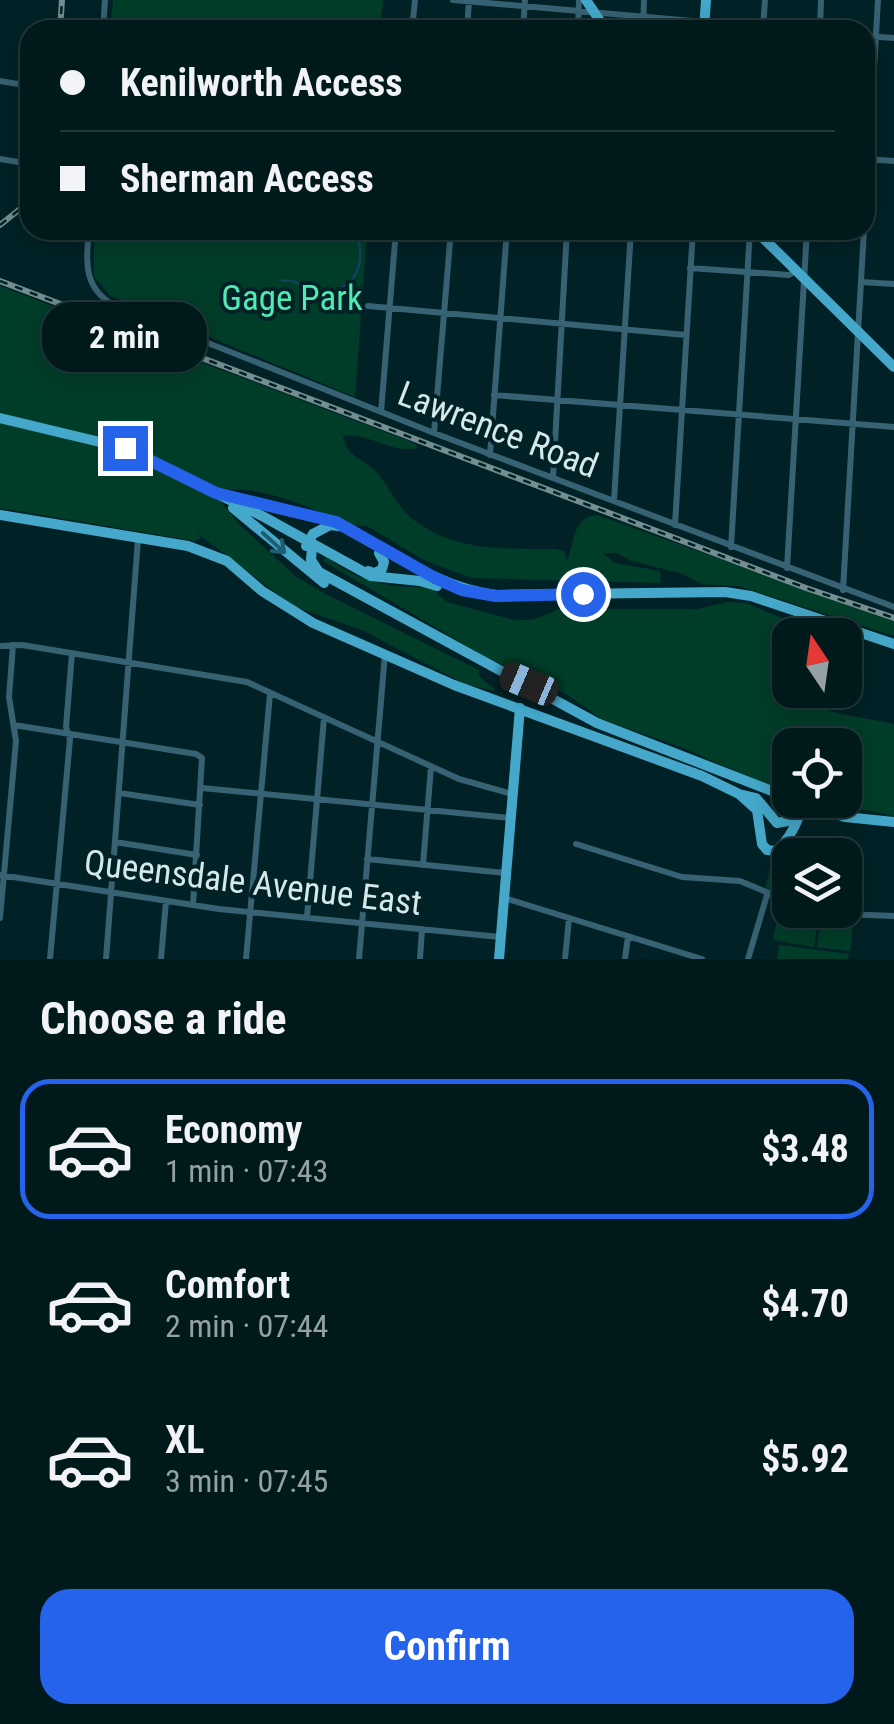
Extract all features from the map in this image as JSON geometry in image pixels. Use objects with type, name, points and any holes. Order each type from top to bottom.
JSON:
[{"type":"main road","points":[[582,0],[599,20]]},
{"type":"main road","points":[[764,240],[894,367]]},
{"type":"main road","points":[[0,418],[105,441],[264,517],[371,576],[420,580],[477,599],[503,602],[710,591],[737,594],[894,644]]},
{"type":"main road","points":[[218,495],[329,520],[462,590],[496,596],[610,595]]},
{"type":"main road","points":[[218,495],[310,574],[389,610]]},
{"type":"main road","points":[[234,499],[373,573],[383,566],[378,553]]},
{"type":"main road","points":[[0,515],[200,548],[219,556],[262,591],[313,624],[454,685],[756,798],[772,817]]},
{"type":"main road","points":[[330,586],[309,570],[312,542],[330,525],[346,527]]},
{"type":"main road","points":[[312,542],[330,531],[341,532],[437,586]]},
{"type":"main road","points":[[312,542],[312,560],[319,572],[479,662],[529,684],[596,723],[772,793]]},
{"type":"main road","points":[[499,959],[520,708]]},
{"type":"main road","points":[[739,794],[757,810],[762,844],[770,851],[782,846],[799,818]]},
{"type":"main road","points":[[852,818],[894,822]]},
{"type":"street","points":[[453,0],[525,3],[663,20]]},
{"type":"street","points":[[579,20],[582,0]]},
{"type":"street","points":[[643,17],[644,0]]},
{"type":"street","points":[[875,50],[878,0]]},
{"type":"street","points":[[876,36],[894,38]]},
{"type":"street","name":"Lawrence Road","points":[[88,240],[86,270],[92,286],[101,298],[115,306],[434,433],[894,608]]},
{"type":"street","points":[[381,412],[395,240]]},
{"type":"street","points":[[434,433],[450,240]]},
{"type":"street","points":[[490,454],[506,240]]},
{"type":"street","points":[[553,478],[565,240]]},
{"type":"street","points":[[614,502],[630,240]]},
{"type":"street","points":[[675,525],[692,240]]},
{"type":"street","points":[[732,547],[752,240]]},
{"type":"street","points":[[788,568],[800,274],[805,240]]},
{"type":"street","points":[[843,590],[863,240]]},
{"type":"street","points":[[690,268],[800,274]]},
{"type":"street","points":[[861,282],[894,284]]},
{"type":"street","points":[[368,306],[686,335]]},
{"type":"street","points":[[494,394],[894,427]]},
{"type":"street","points":[[106,959],[138,538]]},
{"type":"street","points":[[0,918],[14,725],[9,696],[13,645]]},
{"type":"street","points":[[0,646],[227,677],[459,779],[513,794]]},
{"type":"street","points":[[50,959],[72,653]]},
{"type":"street","points":[[359,959],[385,654]]},
{"type":"street","points":[[246,959],[270,694]]},
{"type":"street","points":[[306,917],[324,718]]},
{"type":"street","points":[[14,725],[202,758],[193,905]]},
{"type":"street","points":[[423,865],[431,766]]},
{"type":"street","points":[[202,788],[511,818]]},
{"type":"street","points":[[119,793],[200,806]]},
{"type":"street","points":[[116,842],[197,855]]},
{"type":"street","points":[[576,844],[682,877],[740,881],[772,896]]},
{"type":"street","points":[[367,859],[507,873]]},
{"type":"street","name":"Queensdale Avenue East","points":[[3,876],[250,913],[501,937]]},
{"type":"street","points":[[748,959],[768,895]]},
{"type":"street","points":[[504,898],[702,959]]},
{"type":"street","points":[[161,959],[166,902]]},
{"type":"street","points":[[862,915],[894,916]]},
{"type":"street","points":[[565,959],[569,918]]},
{"type":"street","points":[[420,959],[422,929]]},
{"type":"street","points":[[626,959],[628,936]]},
{"type":"green space","points":[[113,0],[383,0],[381,20],[111,20]]},
{"type":"green space","name":"Gage Park","points":[[94,240],[366,240],[355,397],[110,296],[94,276]]},
{"type":"green space","points":[[0,286],[414,443],[418,448],[408,449],[343,436],[352,454],[378,474],[406,513],[439,535],[476,546],[555,549],[564,551],[567,560],[578,526],[597,515],[894,621],[894,636],[862,626],[862,618],[838,618],[739,586],[701,584],[683,574],[632,561],[617,553],[602,553],[615,563],[660,571],[661,583],[472,578],[424,560],[367,526],[352,525],[273,495],[224,490],[221,502],[295,576],[479,670],[479,676],[496,691],[467,685],[362,630],[293,606],[197,533],[201,538],[195,541],[0,508]]},
{"type":"green space","points":[[327,557],[362,578],[389,585],[430,586],[446,602],[515,620],[532,620],[560,609],[697,609],[728,602],[746,603],[782,618],[772,618],[772,708],[821,708],[894,724],[894,816],[862,809],[862,728],[772,728],[772,786],[762,783],[686,749],[602,719],[566,694],[484,656],[323,561]]},
{"type":"green space","points":[[772,860],[772,892],[765,889]]},
{"type":"green space","points":[[775,928],[817,928],[814,947],[773,940]]},
{"type":"green space","points":[[819,928],[853,928],[850,951],[817,947]]},
{"type":"green space","points":[[779,945],[849,954],[848,959],[777,959]]},
{"type":"waterway","points":[[282,281],[293,281],[319,292],[342,287],[356,273],[359,240]]},
{"type":"railway","points":[[61,20],[62,0]]},
{"type":"railway","points":[[0,225],[20,209]]},
{"type":"railway","points":[[0,281],[894,618]]},
{"type":"route","points":[[125,448],[216,493],[336,522],[462,590],[496,596],[583,594]]}]
